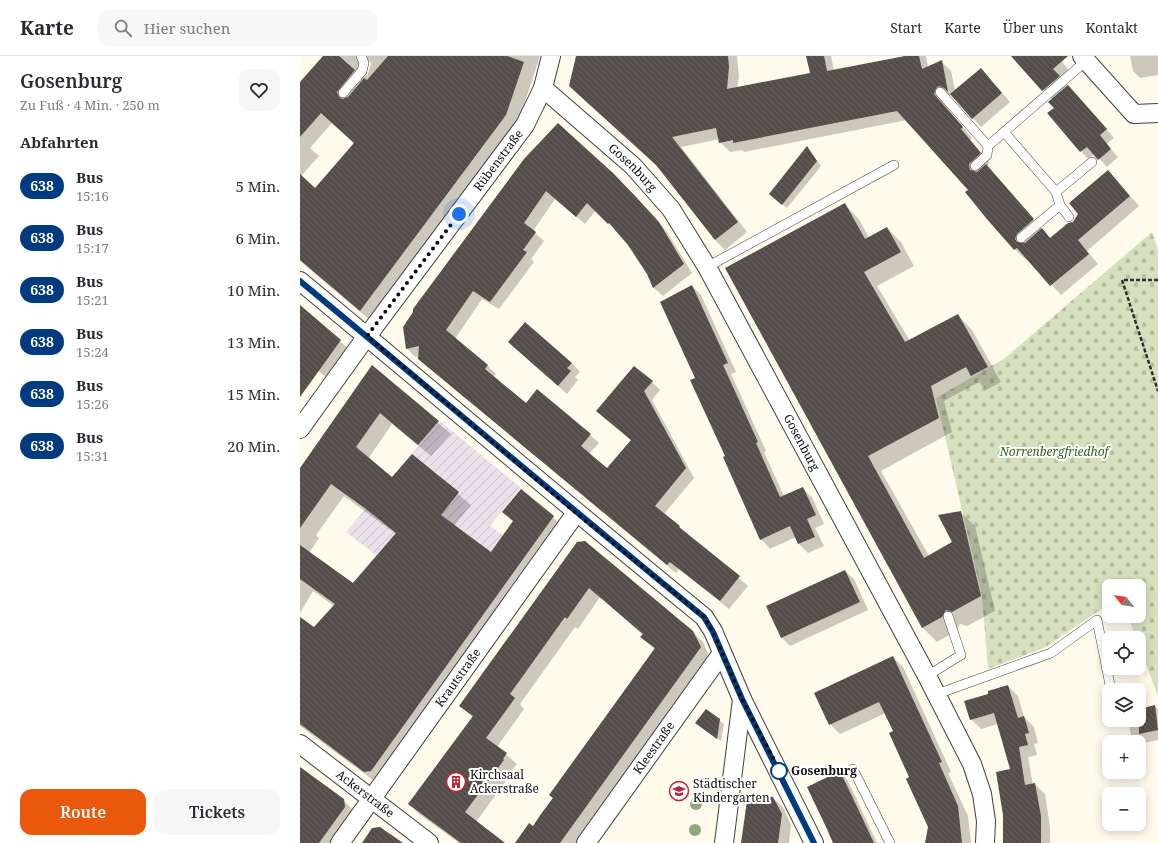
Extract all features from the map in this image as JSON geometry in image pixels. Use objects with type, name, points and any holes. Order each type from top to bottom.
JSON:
[{"type":"street","name":"Rübenstraße","points":[[300,429],[367,336],[525,125],[543,88],[551,56]]},
{"type":"street","points":[[1084,58],[1134,114],[1158,113]]},
{"type":"street","name":"Gosenburg","points":[[543,88],[633,166],[671,209],[707,267],[937,694],[972,764],[982,794],[986,821],[985,843]]},
{"type":"street","points":[[300,282],[367,336],[576,513],[704,617],[713,632],[742,699],[814,843]]},
{"type":"street","name":"Krautstraße","points":[[340,843],[576,513]]},
{"type":"street","name":"Kleestraße","points":[[586,843],[722,653]]},
{"type":"street","points":[[724,843],[742,699]]},
{"type":"street","name":"Ackerstraße","points":[[300,744],[429,843]]},
{"type":"lane","points":[[343,93],[362,70],[364,63],[361,56]]},
{"type":"lane","points":[[975,166],[987,155],[988,146],[1084,58]]},
{"type":"lane","points":[[940,92],[988,146]]},
{"type":"lane","points":[[1004,132],[1056,192],[1060,206],[1069,217]]},
{"type":"lane","points":[[1056,192],[1092,162]]},
{"type":"lane","points":[[707,267],[894,165]]},
{"type":"lane","points":[[1021,238],[1060,206]]},
{"type":"lane","points":[[927,676],[961,655],[948,616]]},
{"type":"lane","points":[[937,694],[1051,653],[1097,620],[1110,683]]},
{"type":"lane","points":[[853,769],[890,843]]},
{"type":"path","points":[[1158,280],[1122,280],[1158,391]]},
{"type":"shaded area","points":[[440,421],[521,488],[490,526],[527,553],[404,725],[300,649],[300,643],[376,555],[346,532]]},
{"type":"green space","name":"Norrenbergfriedhof","points":[[1152,232],[1158,250],[1158,696],[1146,664],[1146,631],[1133,631],[1131,623],[1146,623],[1146,579],[1102,579],[1102,609],[1044,648],[988,669],[982,596],[936,398],[1005,358]]},
{"type":"building","points":[[323,56],[339,56],[355,70],[337,92],[339,97],[342,99],[348,97],[364,78],[367,80],[388,56],[507,56],[524,62],[506,115],[360,311],[300,260],[300,174],[315,188],[354,143],[321,113],[300,137],[300,82]]},
{"type":"building","points":[[576,56],[728,56],[729,67],[727,89],[810,73],[806,56],[824,56],[827,71],[905,56],[919,56],[922,69],[942,60],[948,92],[939,86],[936,88],[934,94],[963,127],[961,129],[981,153],[969,164],[970,170],[977,172],[986,164],[1034,219],[1017,234],[1015,239],[1017,242],[1025,243],[1042,228],[1050,238],[1068,223],[1073,222],[1078,214],[1069,203],[1108,170],[1130,196],[1078,240],[1089,254],[1050,286],[1017,248],[1014,250],[986,218],[965,192],[968,190],[897,111],[733,143],[733,140],[719,143],[716,128],[672,137],[738,222],[715,240],[656,165],[569,86]]},
{"type":"building","points":[[1011,56],[1068,56],[1053,69],[1060,76],[1042,91]]},
{"type":"building","points":[[981,68],[1002,93],[972,119],[950,94]]},
{"type":"building","points":[[1068,85],[1107,129],[1100,135],[1111,149],[1098,160],[1087,147],[1080,152],[1047,113],[1054,108],[1048,102]]},
{"type":"building","points":[[558,123],[614,174],[659,222],[684,264],[653,288],[647,274],[628,245],[609,223],[608,224],[587,203],[576,217],[546,191],[524,223],[536,232],[523,250],[527,252],[490,302],[473,291],[446,330],[488,365],[485,369],[526,403],[537,389],[591,434],[581,446],[607,468],[631,440],[596,411],[634,366],[653,381],[644,391],[686,468],[655,506],[740,576],[720,601],[670,562],[667,565],[418,359],[419,346],[406,349],[403,327],[413,312],[413,309],[524,159]]},
{"type":"building","points":[[807,146],[817,161],[782,205],[769,194]]},
{"type":"building","points":[[845,203],[865,239],[887,227],[901,252],[864,272],[905,342],[958,314],[988,367],[971,376],[966,367],[931,386],[939,418],[868,456],[924,558],[952,542],[938,515],[961,511],[981,596],[952,612],[946,610],[942,617],[922,628],[725,268]]},
{"type":"building","points":[[692,285],[728,363],[723,365],[758,442],[756,443],[780,497],[803,487],[816,515],[807,519],[815,537],[798,544],[790,526],[760,540],[723,457],[725,456],[690,380],[695,378],[660,302]]},
{"type":"building","points":[[300,305],[341,340],[300,397]]},
{"type":"building","points":[[525,322],[572,363],[567,368],[571,371],[558,386],[508,342]]},
{"type":"building","points":[[372,365],[439,421],[418,445],[380,413],[356,447],[392,477],[412,454],[459,492],[441,515],[491,552],[513,521],[502,512],[521,489],[554,516],[371,771],[364,772],[300,724],[300,617],[314,627],[335,604],[300,579],[300,545],[353,583],[396,533],[331,484],[300,528],[300,468]]},
{"type":"building","points":[[585,541],[693,631],[701,647],[560,843],[515,843],[529,823],[533,826],[553,798],[549,795],[655,648],[640,637],[643,634],[589,588],[567,619],[565,617],[510,694],[515,698],[486,738],[507,753],[503,759],[504,760],[465,812],[505,843],[461,843],[408,804],[473,716],[459,706],[577,542]]},
{"type":"building","points":[[845,570],[860,602],[781,638],[766,606]]},
{"type":"building","points":[[893,656],[942,762],[939,763],[958,806],[962,843],[925,843],[928,827],[906,779],[909,777],[889,733],[893,731],[879,702],[829,725],[814,693]]},
{"type":"building","points":[[1008,685],[1018,718],[1024,716],[1029,733],[1025,734],[1028,745],[1019,747],[1025,785],[1035,783],[1041,816],[1041,843],[1003,843],[1003,815],[996,772],[1010,769],[994,713],[970,720],[964,701],[988,694],[988,691]]},
{"type":"building","points":[[1155,705],[1158,730],[1139,734],[1139,727],[1146,727],[1146,707]]},
{"type":"building","points":[[706,709],[720,719],[717,739],[695,723]]},
{"type":"building","points":[[300,767],[344,799],[345,807],[319,843],[300,843]]},
{"type":"building","points":[[840,771],[874,843],[833,843],[807,787]]},
{"type":"building","points":[[748,794],[773,797],[782,814],[778,843],[741,843]]},
{"type":"building","points":[[380,827],[403,843],[362,843],[372,828]]},
{"type":"bus line","name":"638","points":[[300,281],[576,513],[704,617],[713,632],[742,699],[781,773],[814,843]]},
{"type":"place","name":"Gosenburg","points":[[779,771]]},
{"type":"place","name":"Kirchsaal Ackerstraße","points":[[456,782]]},
{"type":"place","name":"Städtischer Kindergarten","points":[[679,791]]},
{"type":"route","points":[[459,214],[367,336],[576,513],[704,617],[713,632],[742,699],[781,773],[779,771]]}]
